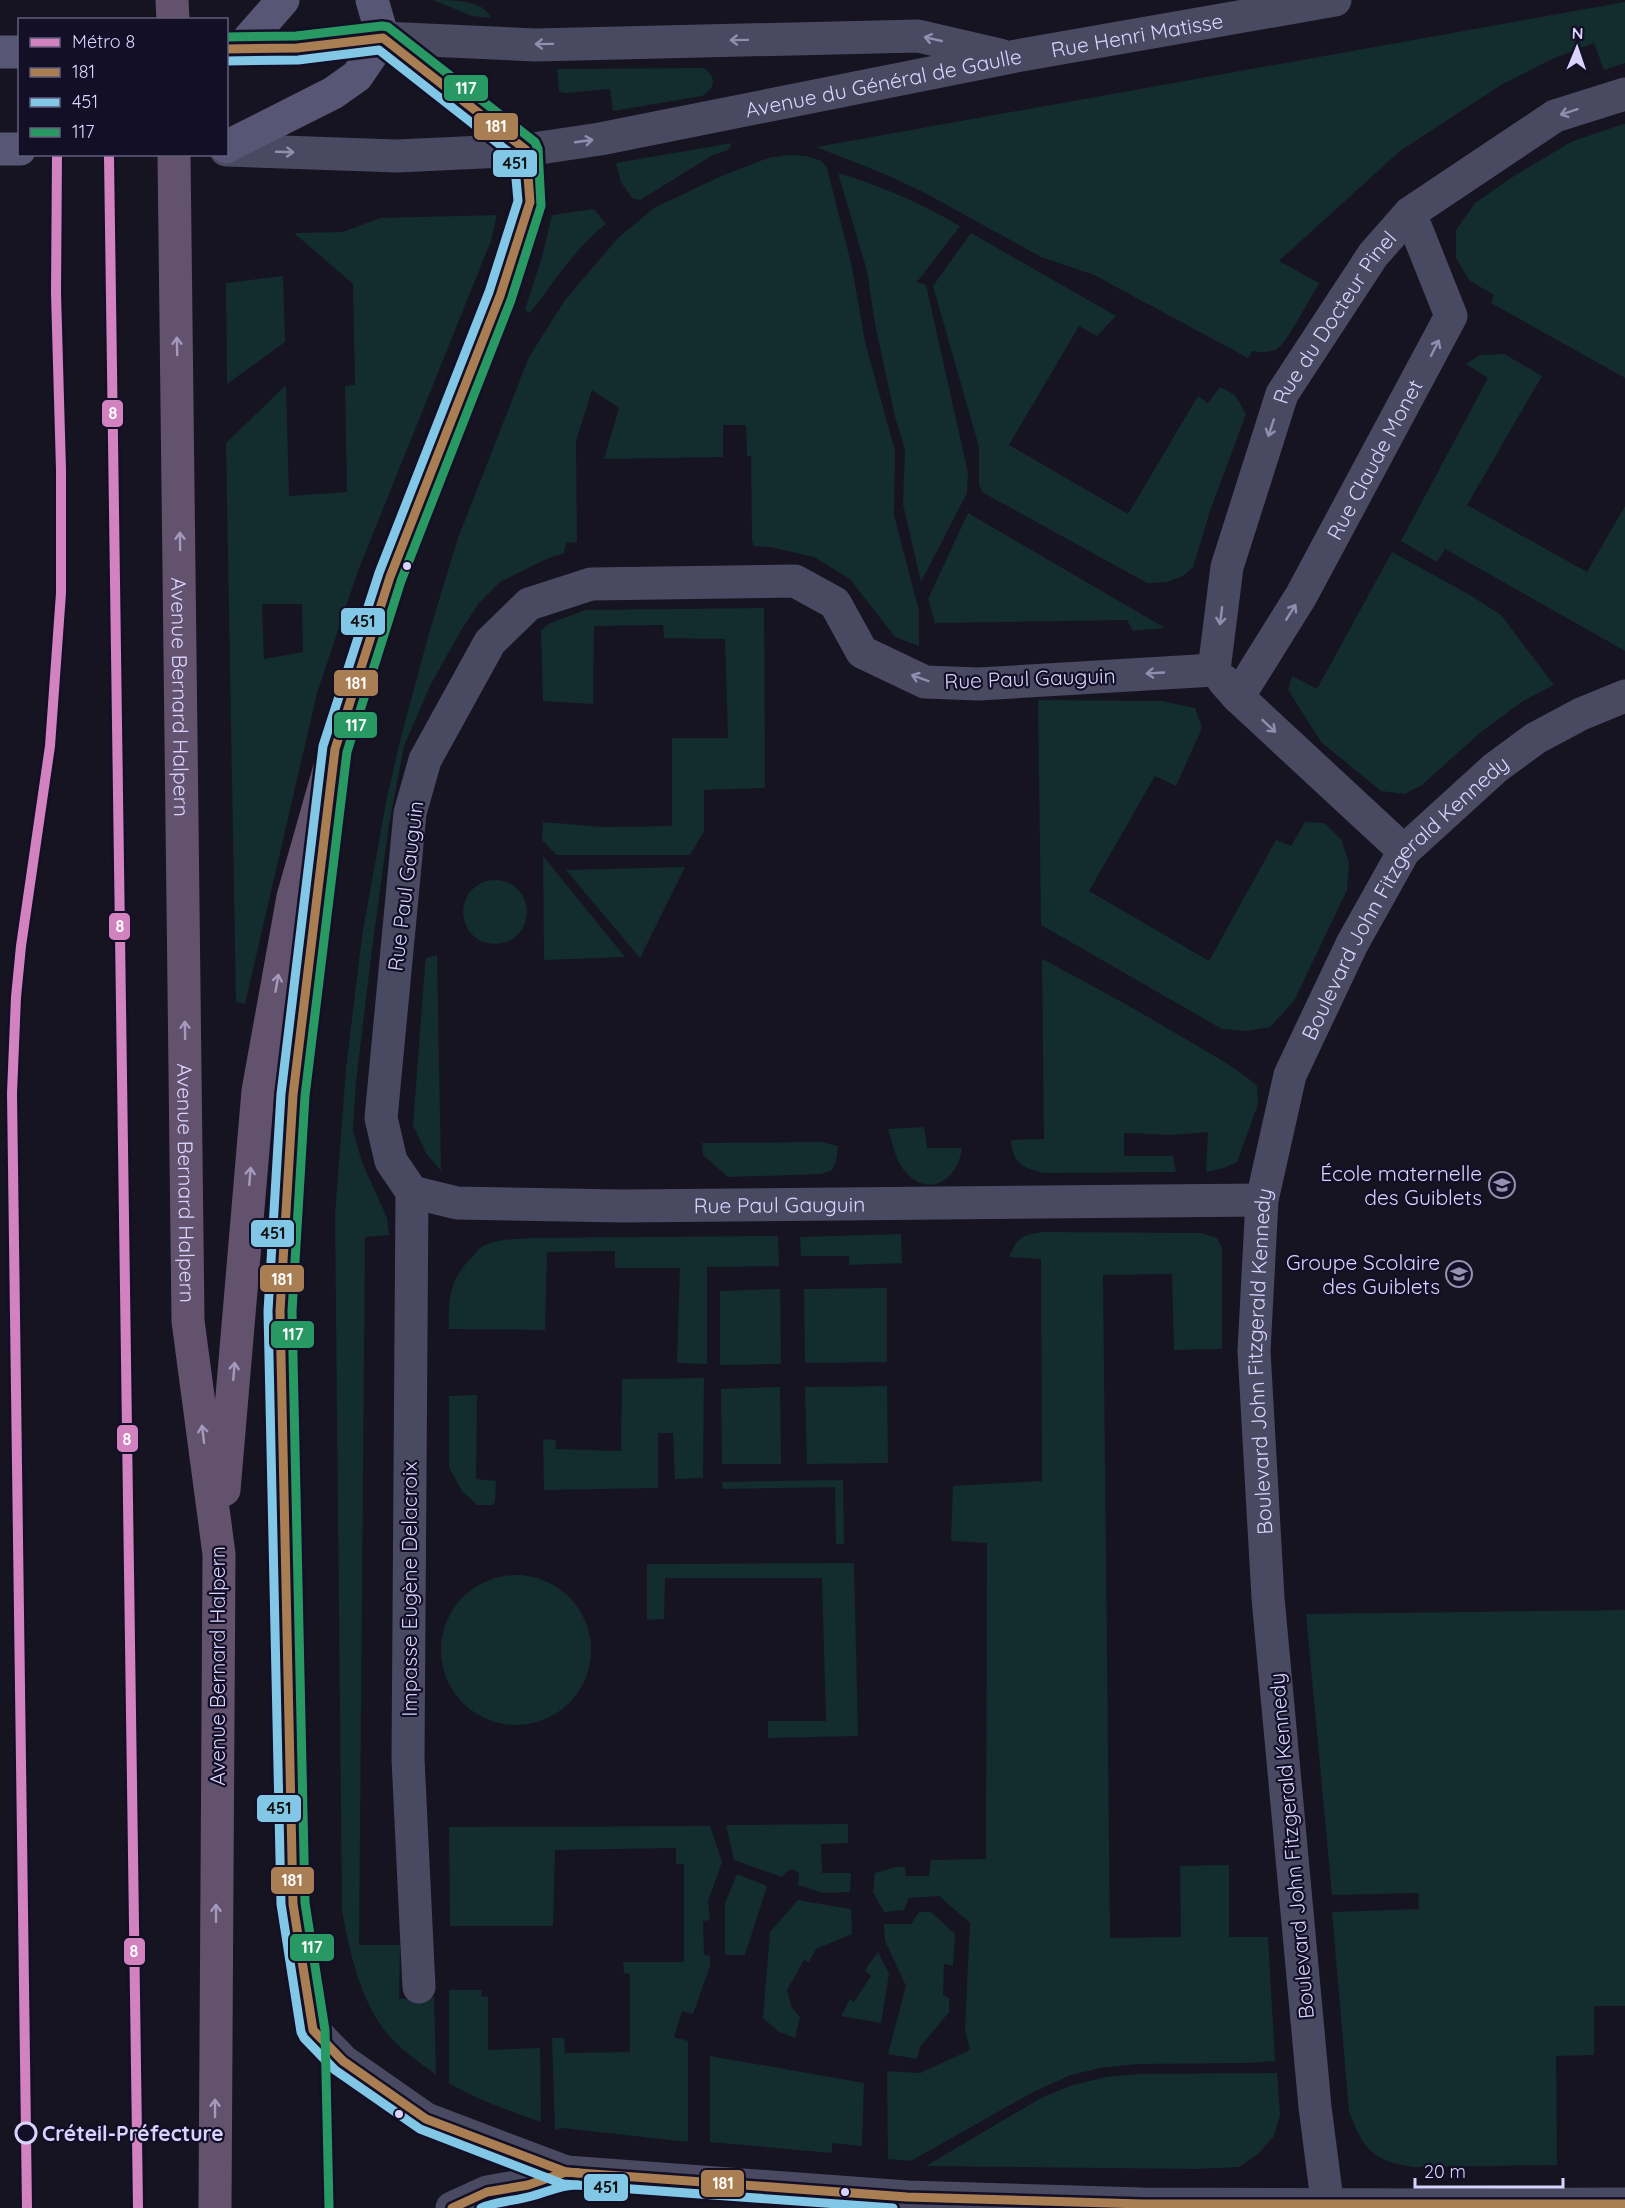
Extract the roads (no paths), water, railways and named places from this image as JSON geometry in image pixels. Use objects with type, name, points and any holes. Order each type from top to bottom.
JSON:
[{"type":"highway","points":[[172,0],[173,18]]},
{"type":"highway","points":[[219,1554],[258,1091],[293,897],[335,749],[390,577],[500,296],[527,211],[530,201],[526,150]]},
{"type":"highway","name":"Avenue Bernard Halpern","points":[[174,156],[188,1321],[219,1554],[215,2208]]},
{"type":"main road","points":[[372,0],[383,38],[526,150]]},
{"type":"main road","points":[[233,49],[282,2]]},
{"type":"main road","points":[[228,147],[333,93],[357,76],[383,38]]},
{"type":"main road","name":"Avenue du Général de Gaulle","points":[[233,49],[297,48],[383,38]]},
{"type":"main road","points":[[0,52],[18,52]]},
{"type":"main road","points":[[0,149],[18,149]]},
{"type":"street","name":"Rue Henri Matisse","points":[[1011,57],[1335,0]]},
{"type":"street","name":"Avenue du Général de Gaulle","points":[[383,38],[536,45],[918,36],[1011,57]]},
{"type":"street","name":"Avenue du Général de Gaulle","points":[[228,148],[397,156],[526,150],[713,118],[1011,57]]},
{"type":"street","name":"Rue du Docteur Pinel","points":[[1214,670],[1227,567],[1282,394],[1373,255],[1410,213],[1555,116],[1625,94]]},
{"type":"street","name":"Rue Claude Monet","points":[[1238,697],[1301,596],[1451,316],[1410,213]]},
{"type":"street","name":"Rue Paul Gauguin","points":[[1214,670],[979,684],[925,682],[862,652],[835,603],[795,581],[591,584],[529,604],[490,642],[425,760],[410,813],[381,1118],[390,1161],[412,1192],[457,1203],[623,1206],[1262,1200]]},
{"type":"street","points":[[1214,670],[1238,697],[1404,851]]},
{"type":"street","name":"Boulevard John Fitzgerald Kennedy","points":[[1327,2206],[1314,2098],[1268,1599],[1254,1351],[1262,1200],[1290,1075],[1352,944],[1404,851],[1495,768],[1536,738],[1581,714],[1625,696]]},
{"type":"street","points":[[335,749],[293,1095],[280,1311],[293,1904],[313,2030],[343,2061],[426,2119],[566,2172],[868,2196],[907,2203],[1327,2206],[1625,2204]]},
{"type":"street","name":"Impasse Eugène Delacroix","points":[[412,1192],[408,1759],[419,1987]]},
{"type":"street","points":[[452,2208],[487,2192],[528,2186],[566,2172]]},
{"type":"metro line","name":"8","points":[[27,2208],[12,1093],[16,997],[21,946],[50,746],[61,593],[61,470],[56,293],[57,156]]},
{"type":"metro line","name":"8","points":[[109,157],[138,2208]]},
{"type":"place","name":"École maternelle des Guiblets","points":[[1502,1185]]},
{"type":"place","name":"Groupe Scolaire des Guiblets","points":[[1459,1274]]},
{"type":"place","name":"Créteil-Préfecture","points":[[26,2133]]}]
